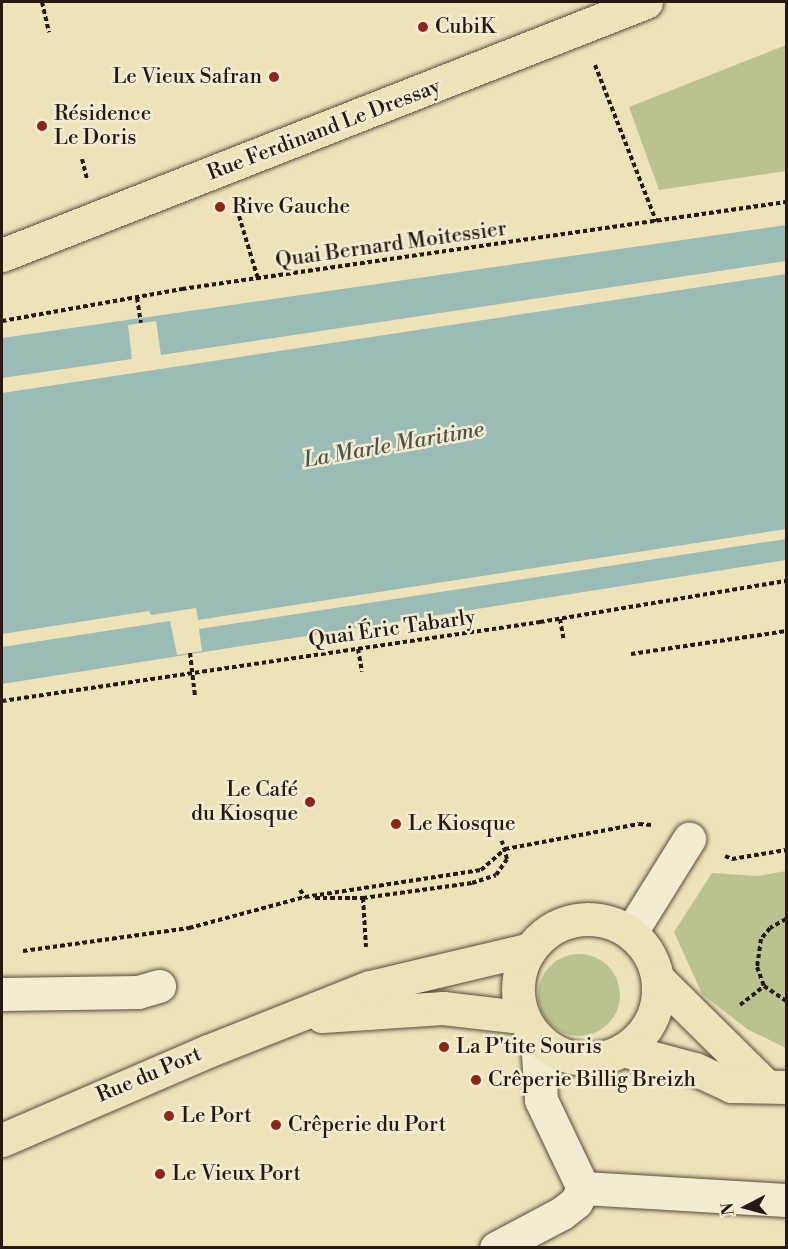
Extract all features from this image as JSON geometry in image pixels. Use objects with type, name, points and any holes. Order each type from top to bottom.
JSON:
[{"type":"main road","name":"Rue Ferdinand Le Dressay","points":[[2,255],[646,2]]},
{"type":"main road","points":[[579,918],[607,920],[631,932],[649,953],[658,979],[656,1006],[644,1032],[623,1050],[602,1058],[579,1059],[557,1052],[529,1028],[519,977],[521,965],[531,949],[553,926],[579,918]]},
{"type":"main road","name":"Rue du Port","points":[[2,1140],[116,1089],[380,985],[531,949]]},
{"type":"main road","points":[[658,979],[775,1086]]},
{"type":"main road","name":"Rue du Port","points":[[299,1017],[442,1008],[529,1028]]},
{"type":"main road","points":[[623,1050],[695,1069],[731,1086],[775,1086]]},
{"type":"street","points":[[631,932],[689,839]]},
{"type":"street","points":[[2,994],[138,992],[159,986]]},
{"type":"street","points":[[529,1028],[541,1100],[583,1188]]},
{"type":"street","points":[[583,1188],[786,1200]]},
{"type":"street","points":[[496,1248],[562,1213],[576,1202],[583,1188]]},
{"type":"path","points":[[42,2],[50,32]]},
{"type":"path","points":[[581,29],[656,221]]},
{"type":"path","name":"Quai Bernard Moitessier","points":[[2,321],[258,279],[786,202]]},
{"type":"path","points":[[239,216],[258,279]]},
{"type":"path","points":[[137,298],[141,323]]},
{"type":"path","name":"Quai Éric Tabarly","points":[[2,701],[560,619],[786,581]]},
{"type":"path","points":[[560,619],[564,641]]},
{"type":"path","points":[[631,654],[786,631]]},
{"type":"path","points":[[358,649],[362,672]]},
{"type":"path","points":[[190,653],[195,696]]},
{"type":"path","points":[[13,952],[189,928],[305,897],[481,870],[506,849],[639,824],[661,825],[732,859],[786,850]]},
{"type":"path","points":[[305,897],[363,898],[472,883],[496,875],[507,859],[502,841]]},
{"type":"path","points":[[300,890],[305,897]]},
{"type":"path","points":[[363,898],[367,953]]},
{"type":"path","points":[[786,919],[770,928],[756,952],[756,967],[764,986],[786,1001]]},
{"type":"green space","points":[[786,45],[786,171],[659,190],[629,107]]},
{"type":"green space","points":[[786,871],[786,1048],[747,1029],[702,994],[674,932],[712,873],[758,876]]},
{"type":"green space","points":[[579,954],[595,958],[608,966],[616,979],[620,995],[616,1011],[608,1024],[595,1032],[579,1036],[563,1032],[550,1024],[542,1011],[538,995],[542,979],[550,966],[563,958]]},
{"type":"water","name":"La Marle Maritime","points":[[786,225],[786,560],[2,684],[2,338]]},
{"type":"pier","points":[[786,261],[786,274],[2,393],[2,378],[132,359],[128,325],[156,321],[161,355]]},
{"type":"pier","points":[[786,529],[786,539],[199,629],[202,651],[177,655],[170,621],[2,647],[2,634],[149,611],[151,615],[196,608],[198,620]]},
{"type":"place","name":"CubiK","points":[[423,27]]},
{"type":"place","name":"Le Vieux Safran","points":[[274,77]]},
{"type":"place","name":"Résidence Le Doris","points":[[42,126]]},
{"type":"place","name":"Rive Gauche","points":[[220,207]]},
{"type":"place","name":"Le Café du Kiosque","points":[[310,802]]},
{"type":"place","name":"Le Kiosque","points":[[396,824]]},
{"type":"place","name":"La P'tite Souris","points":[[444,1047]]},
{"type":"place","name":"Crêperie Billig Breizh","points":[[476,1080]]},
{"type":"place","name":"Le Port","points":[[169,1116]]},
{"type":"place","name":"Crêperie du Port","points":[[276,1125]]},
{"type":"place","name":"Le Vieux Port","points":[[160,1174]]}]
